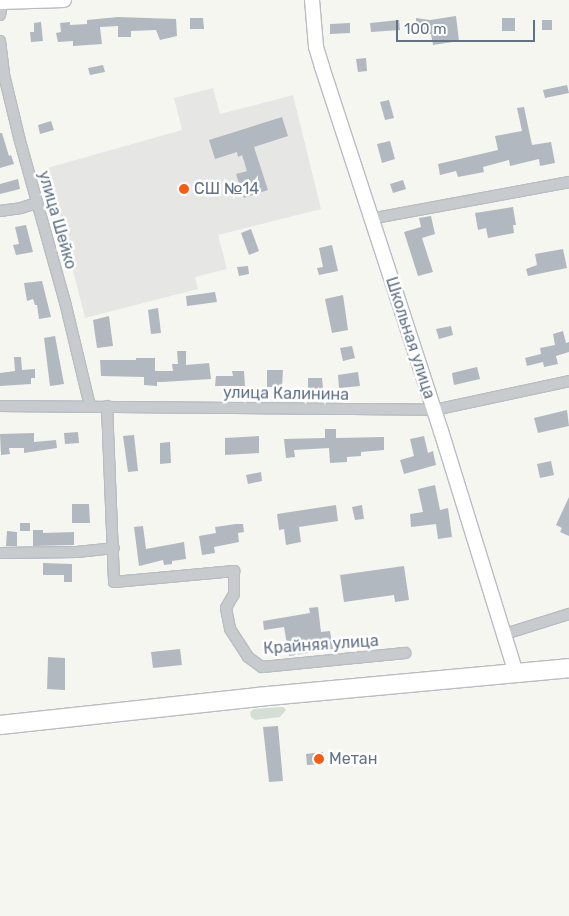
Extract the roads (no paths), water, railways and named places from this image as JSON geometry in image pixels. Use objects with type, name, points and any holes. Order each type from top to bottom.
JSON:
[{"type":"highway","points":[[0,725],[258,697],[569,668]]},
{"type":"street","points":[[2,4],[64,0]]},
{"type":"street","name":"Школьная улица","points":[[312,0],[316,47],[370,219],[434,410],[516,674]]},
{"type":"street","name":"улица Шейко","points":[[0,41],[5,79],[36,202],[65,302],[90,406]]},
{"type":"street","points":[[370,219],[569,182]]},
{"type":"street","points":[[0,211],[21,208],[36,202]]},
{"type":"street","name":"улица Калинина","points":[[0,406],[434,410],[569,380]]},
{"type":"street","points":[[0,553],[77,552],[114,548],[107,406]]},
{"type":"street","name":"Крайняя улица","points":[[114,548],[114,582],[234,571],[234,594],[226,608],[230,629],[248,657],[262,667],[405,653]]},
{"type":"street","points":[[505,634],[569,614]]},
{"type":"place","name":"СШ №14","points":[[184,189]]},
{"type":"place","name":"Метан","points":[[319,759]]}]
